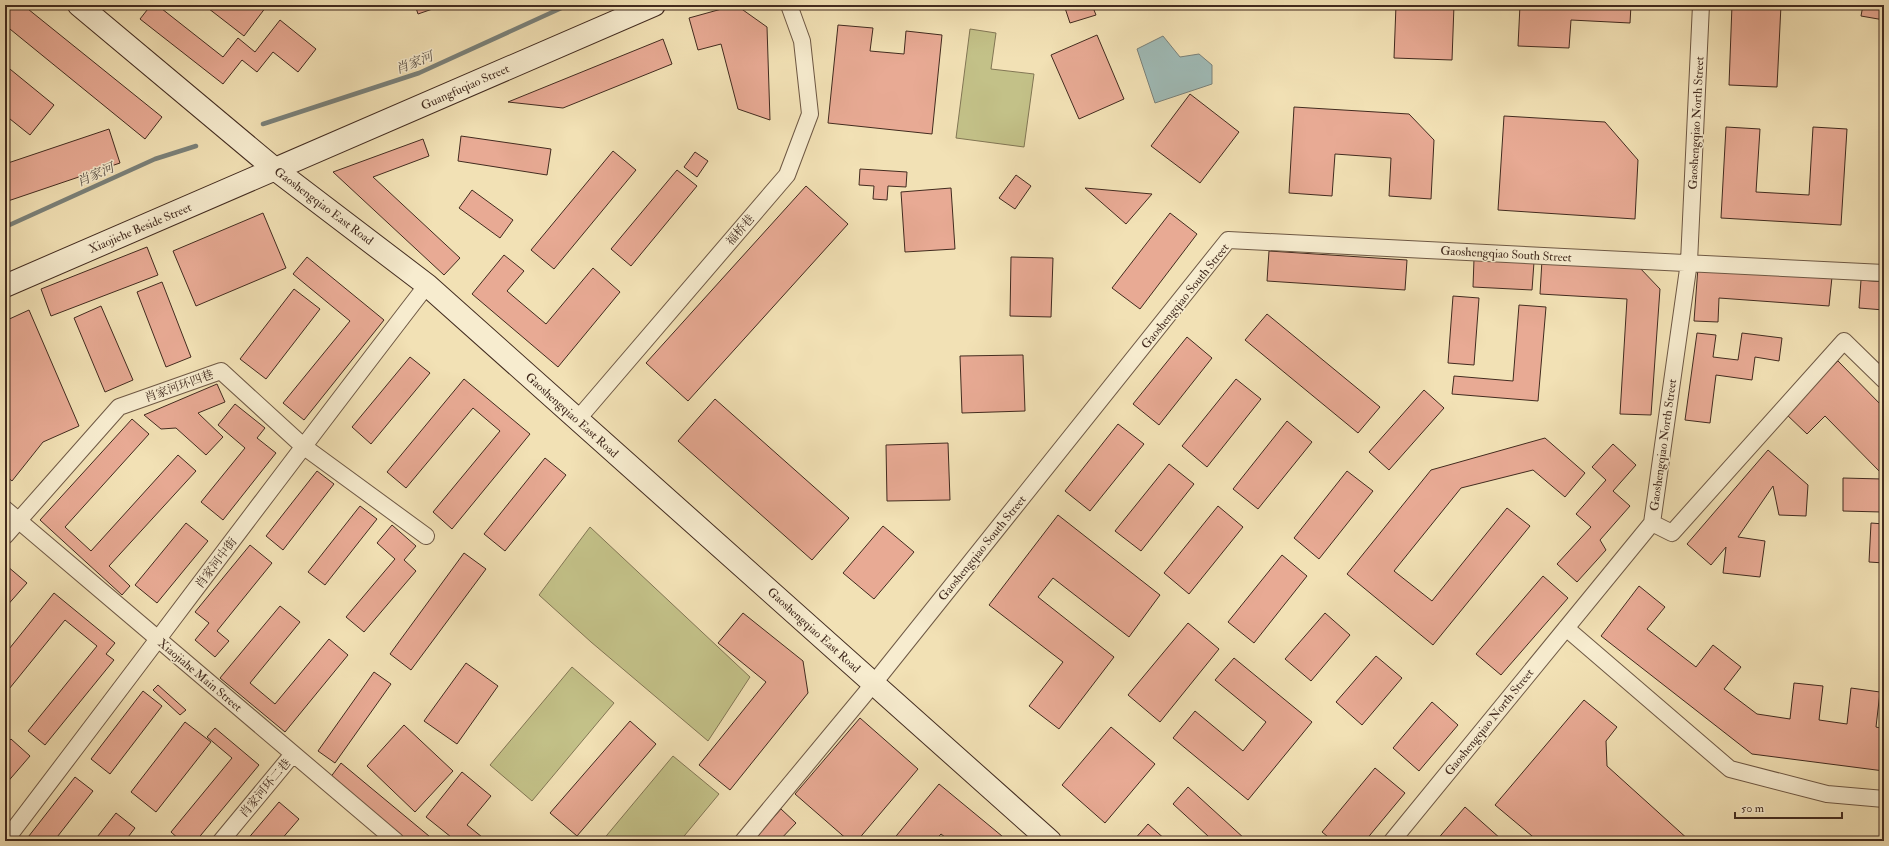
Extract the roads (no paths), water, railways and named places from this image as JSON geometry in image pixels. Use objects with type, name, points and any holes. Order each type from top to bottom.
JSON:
[{"type":"street","name":"Gaoshengqiao East Road","points":[[79,5],[276,170],[427,285],[1050,841]]},
{"type":"street","name":"Guangfuqiao Street","points":[[276,170],[654,5]]},
{"type":"street","name":"福桥巷","points":[[577,420],[788,175],[810,114],[802,41],[789,5]]},
{"type":"street","name":"Gaoshengqiao North Street","points":[[1392,841],[1652,523],[1689,262],[1701,5]]},
{"type":"street","name":"Xiaojiehe Beside Street","points":[[5,286],[276,170]]},
{"type":"street","name":"Gaoshengqiao South Street","points":[[743,841],[874,684],[1228,240],[1884,273]]},
{"type":"street","name":"肖家河中街","points":[[5,841],[159,640],[303,446],[427,285]]},
{"type":"street","points":[[1652,523],[1672,533],[1844,341],[1884,380]]},
{"type":"street","name":"肖家河环四巷","points":[[5,536],[119,407],[221,371],[303,446],[426,536]]},
{"type":"street","name":"Xiaojiahe Main Street","points":[[5,509],[396,841]]},
{"type":"street","points":[[1566,628],[1730,769],[1827,794],[1884,799]]},
{"type":"street","name":"肖家河环二巷","points":[[221,841],[293,754]]},
{"type":"water","points":[[1163,36],[1180,57],[1199,54],[1212,65],[1212,84],[1155,103],[1137,49]]},
{"type":"waterway","name":"肖家河","points":[[263,124],[419,73],[568,5]]},
{"type":"waterway","name":"肖家河","points":[[5,227],[155,159],[196,146]]}]
